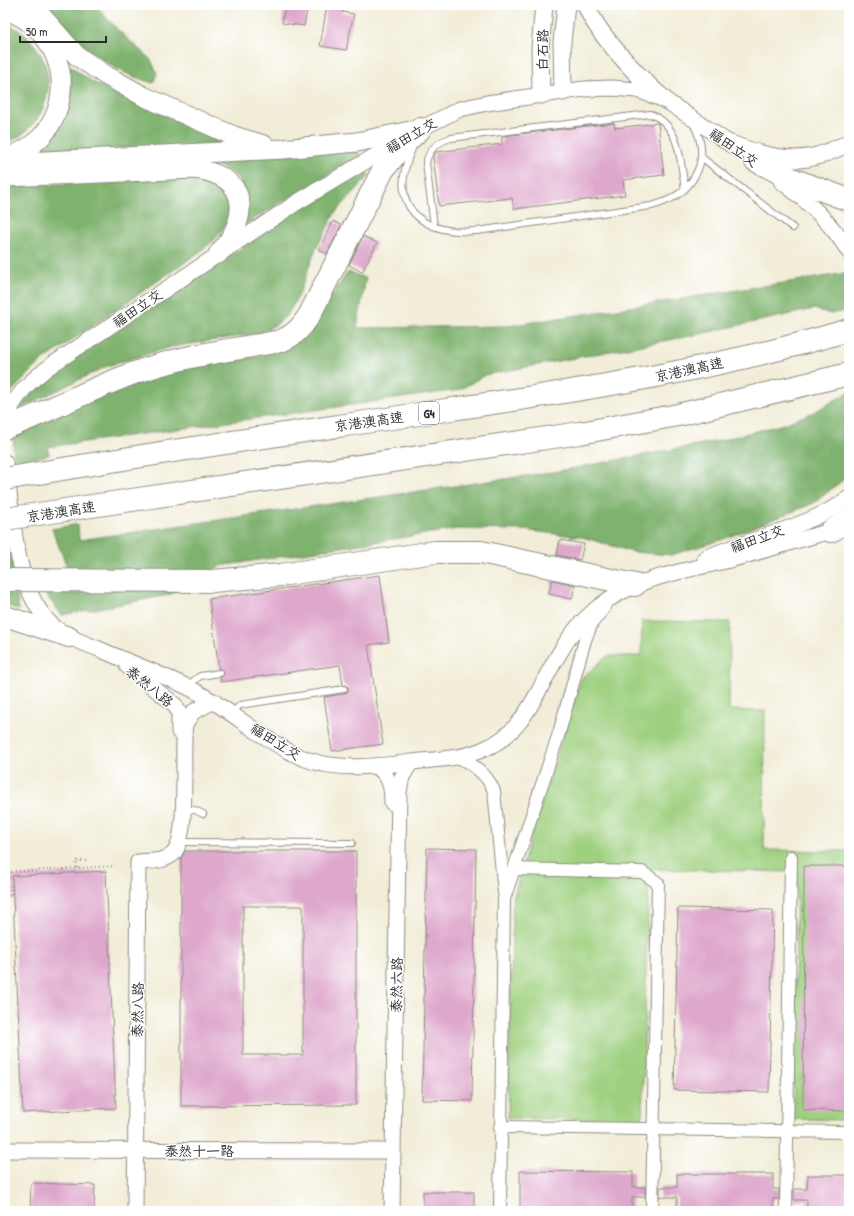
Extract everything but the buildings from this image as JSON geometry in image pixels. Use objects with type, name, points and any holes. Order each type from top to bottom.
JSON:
[{"type":"highway","points":[[5,427],[103,384],[158,365],[182,359],[281,341],[292,336],[301,327],[310,314],[383,170],[403,145],[420,129]]},
{"type":"highway","points":[[755,160],[792,179],[849,200]]},
{"type":"highway","name":"京港澳高速","points":[[5,479],[113,460],[592,388],[759,355],[849,330]]},
{"type":"highway","name":"京港澳高速","points":[[5,519],[580,433],[678,415],[849,374]]},
{"type":"highway","points":[[5,580],[212,581],[272,576],[456,550],[480,552],[626,590]]},
{"type":"highway","points":[[5,616],[69,637]]},
{"type":"main road","points":[[5,160],[33,144],[46,131],[57,112],[62,93],[62,76],[52,35],[40,14],[26,5]]},
{"type":"main road","name":"白石路","points":[[541,94],[540,48],[544,5]]},
{"type":"main road","name":"白石路","points":[[563,92],[562,42],[566,5]]},
{"type":"main road","points":[[586,5],[594,22],[649,86],[665,100]]},
{"type":"main road","points":[[6,10],[24,18],[52,35],[66,44],[78,56],[106,76],[143,96],[234,136],[283,149]]},
{"type":"main road","points":[[5,163],[283,149],[357,142],[420,129]]},
{"type":"main road","points":[[731,144],[763,154],[796,159],[808,158],[823,154],[849,143]]},
{"type":"main road","points":[[5,177],[195,169],[218,174],[228,180],[234,189],[239,200],[240,212],[238,225],[232,237],[218,254]]},
{"type":"street","name":"福田立交","points":[[5,427],[12,404],[34,378],[218,254],[322,188],[420,129],[460,109],[487,103],[541,94],[598,88],[624,88],[650,93],[686,113],[755,160],[809,202],[838,233],[849,252]]},
{"type":"street","name":"福田立交","points":[[5,462],[23,578],[31,595],[48,620],[69,637],[187,686],[320,764],[337,766],[376,766],[458,757],[488,748],[503,740],[514,729],[531,706],[570,636],[597,608],[626,590],[664,576],[730,547],[809,519],[849,498]]},
{"type":"street","name":"福田立交","points":[[664,576],[843,527]]},
{"type":"street","points":[[504,899],[557,740],[585,640],[592,623],[599,614],[626,590]]},
{"type":"street","name":"泰然八路","points":[[114,656],[174,702],[178,710],[178,831],[180,841]]},
{"type":"street","name":"泰然八路","points":[[135,1211],[138,862],[168,858],[175,852],[180,841],[183,810],[185,724],[193,712],[214,701]]},
{"type":"street","points":[[458,757],[478,769],[491,783],[494,791],[504,899],[500,1211]]},
{"type":"street","name":"泰然六路","points":[[386,1211],[390,1151],[399,792],[402,777],[411,762]]},
{"type":"street","name":"泰然六路","points":[[376,766],[388,778],[392,795],[390,1151],[392,1211]]},
{"type":"street","points":[[786,1211],[791,857]]},
{"type":"street","points":[[513,870],[642,872],[658,883],[652,1211]]},
{"type":"street","points":[[500,1127],[849,1132]]},
{"type":"street","name":"泰然十一路","points":[[5,1150],[390,1151]]},
{"type":"lane","points":[[420,129],[405,168],[403,189],[408,206],[414,214],[434,226],[454,231],[477,231],[651,206],[670,200],[685,189],[697,173],[701,157],[700,139],[686,113]]},
{"type":"lane","points":[[434,226],[426,163],[430,152],[439,143],[451,138],[650,114],[662,120],[672,131],[676,141],[685,189]]},
{"type":"lane","points":[[701,157],[793,228]]},
{"type":"lane","points":[[187,686],[200,676],[220,674]]},
{"type":"lane","points":[[232,713],[240,705],[344,689]]},
{"type":"lane","points":[[183,810],[195,810],[203,814]]},
{"type":"lane","points":[[180,841],[352,843]]},
{"type":"path","points":[[77,868],[76,861],[87,861]]},
{"type":"path","points":[[10,882],[11,896],[7,896],[6,878],[9,878],[9,872],[115,866]]},
{"type":"green space","points":[[45,5],[95,5],[117,29],[151,60],[157,73],[154,83],[132,76],[101,59],[74,37],[53,12]]},
{"type":"green space","points":[[5,23],[24,34],[37,49],[45,66],[48,84],[46,101],[37,118],[24,133],[5,144]]},
{"type":"green space","points":[[69,65],[88,79],[118,95],[191,127],[233,143],[37,152],[54,132],[66,113],[71,91]]},
{"type":"green space","points":[[357,147],[360,156],[242,226],[243,192],[241,184],[231,172],[207,161]]},
{"type":"green space","points":[[360,170],[370,175],[335,213],[315,251],[298,297],[287,315],[277,324],[260,333],[171,347],[107,366],[19,409],[35,388],[65,364]]},
{"type":"green space","points":[[192,177],[216,183],[225,193],[228,206],[227,220],[219,235],[201,251],[42,361],[5,398],[5,187]]},
{"type":"green space","points":[[348,272],[366,278],[357,328],[508,326],[847,273],[849,280],[849,310],[831,314],[814,309],[695,335],[485,375],[459,390],[48,447],[49,455],[15,462],[13,449],[14,436],[100,396],[149,379],[198,366],[260,356],[295,344],[310,333],[324,306]]},
{"type":"green space","points":[[849,392],[849,475],[814,503],[721,540],[671,555],[633,552],[582,537],[523,530],[457,529],[220,566],[169,595],[62,615],[42,590],[69,572],[52,529],[78,524],[79,540],[553,472],[718,441],[784,424],[814,412]]},
{"type":"green space","points":[[5,514],[19,610],[5,605]]},
{"type":"green space","points":[[642,621],[730,622],[729,710],[765,711],[764,850],[849,851],[849,1120],[793,1119],[797,872],[649,869],[642,1120],[508,1118],[513,899],[528,846],[581,679],[607,656],[641,656]]}]
